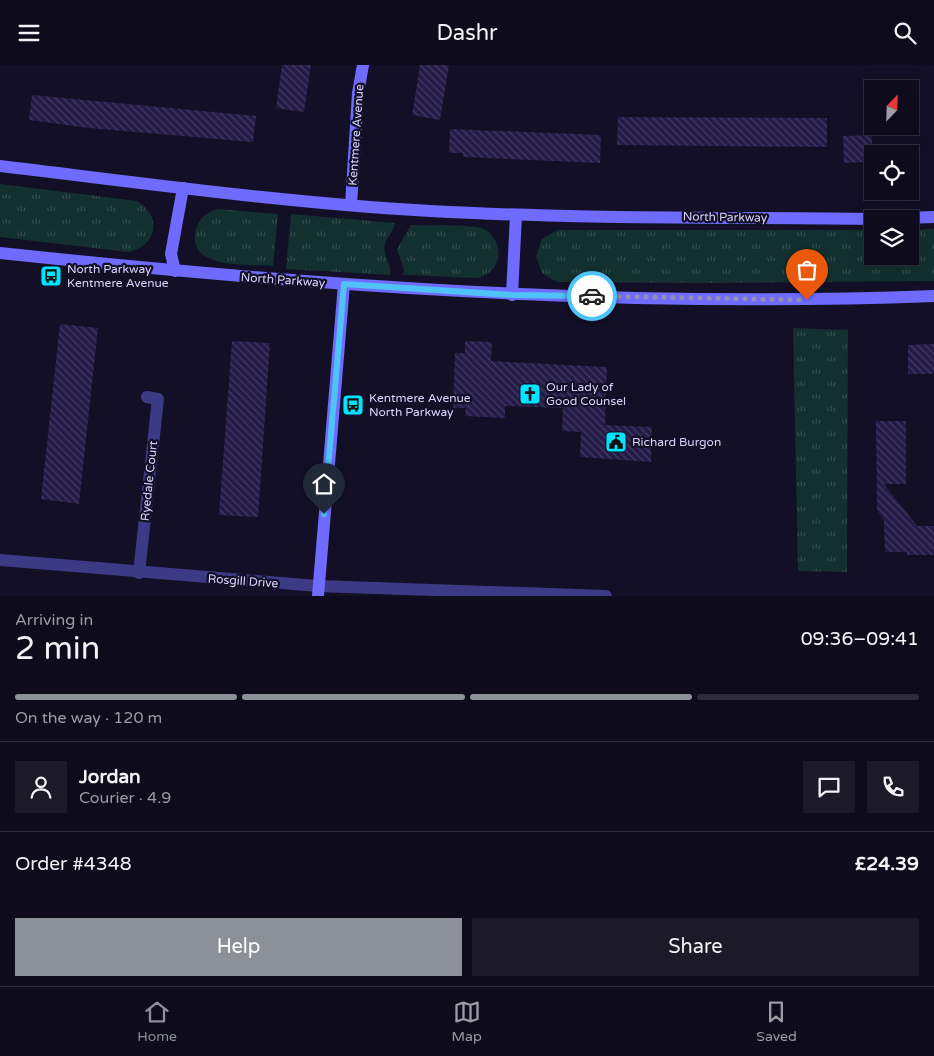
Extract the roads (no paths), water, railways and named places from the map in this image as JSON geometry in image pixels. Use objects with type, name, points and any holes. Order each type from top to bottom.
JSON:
[{"type":"street","name":"Kentmere Avenue","points":[[351,205],[358,93],[364,65]]},
{"type":"street","name":"North Parkway","points":[[0,166],[183,188],[351,205],[516,215],[876,219],[934,217]]},
{"type":"street","points":[[174,271],[171,254],[183,188]]},
{"type":"street","points":[[512,295],[516,215]]},
{"type":"street","name":"North Parkway","points":[[0,253],[174,271],[512,295],[792,300],[934,296]]},
{"type":"street","points":[[318,591],[344,284]]},
{"type":"street","name":"Ryedale Court","points":[[138,573],[158,399],[147,397]]},
{"type":"street","name":"Rosgill Drive","points":[[0,560],[318,591],[606,596]]},
{"type":"place","name":"North Parkway Kentmere Avenue","points":[[51,276]]},
{"type":"place","name":"Our Lady of Good Counsel","points":[[530,394]]},
{"type":"place","name":"Kentmere Avenue North Parkway","points":[[353,405]]},
{"type":"place","name":"Richard Burgon","points":[[616,442]]}]
